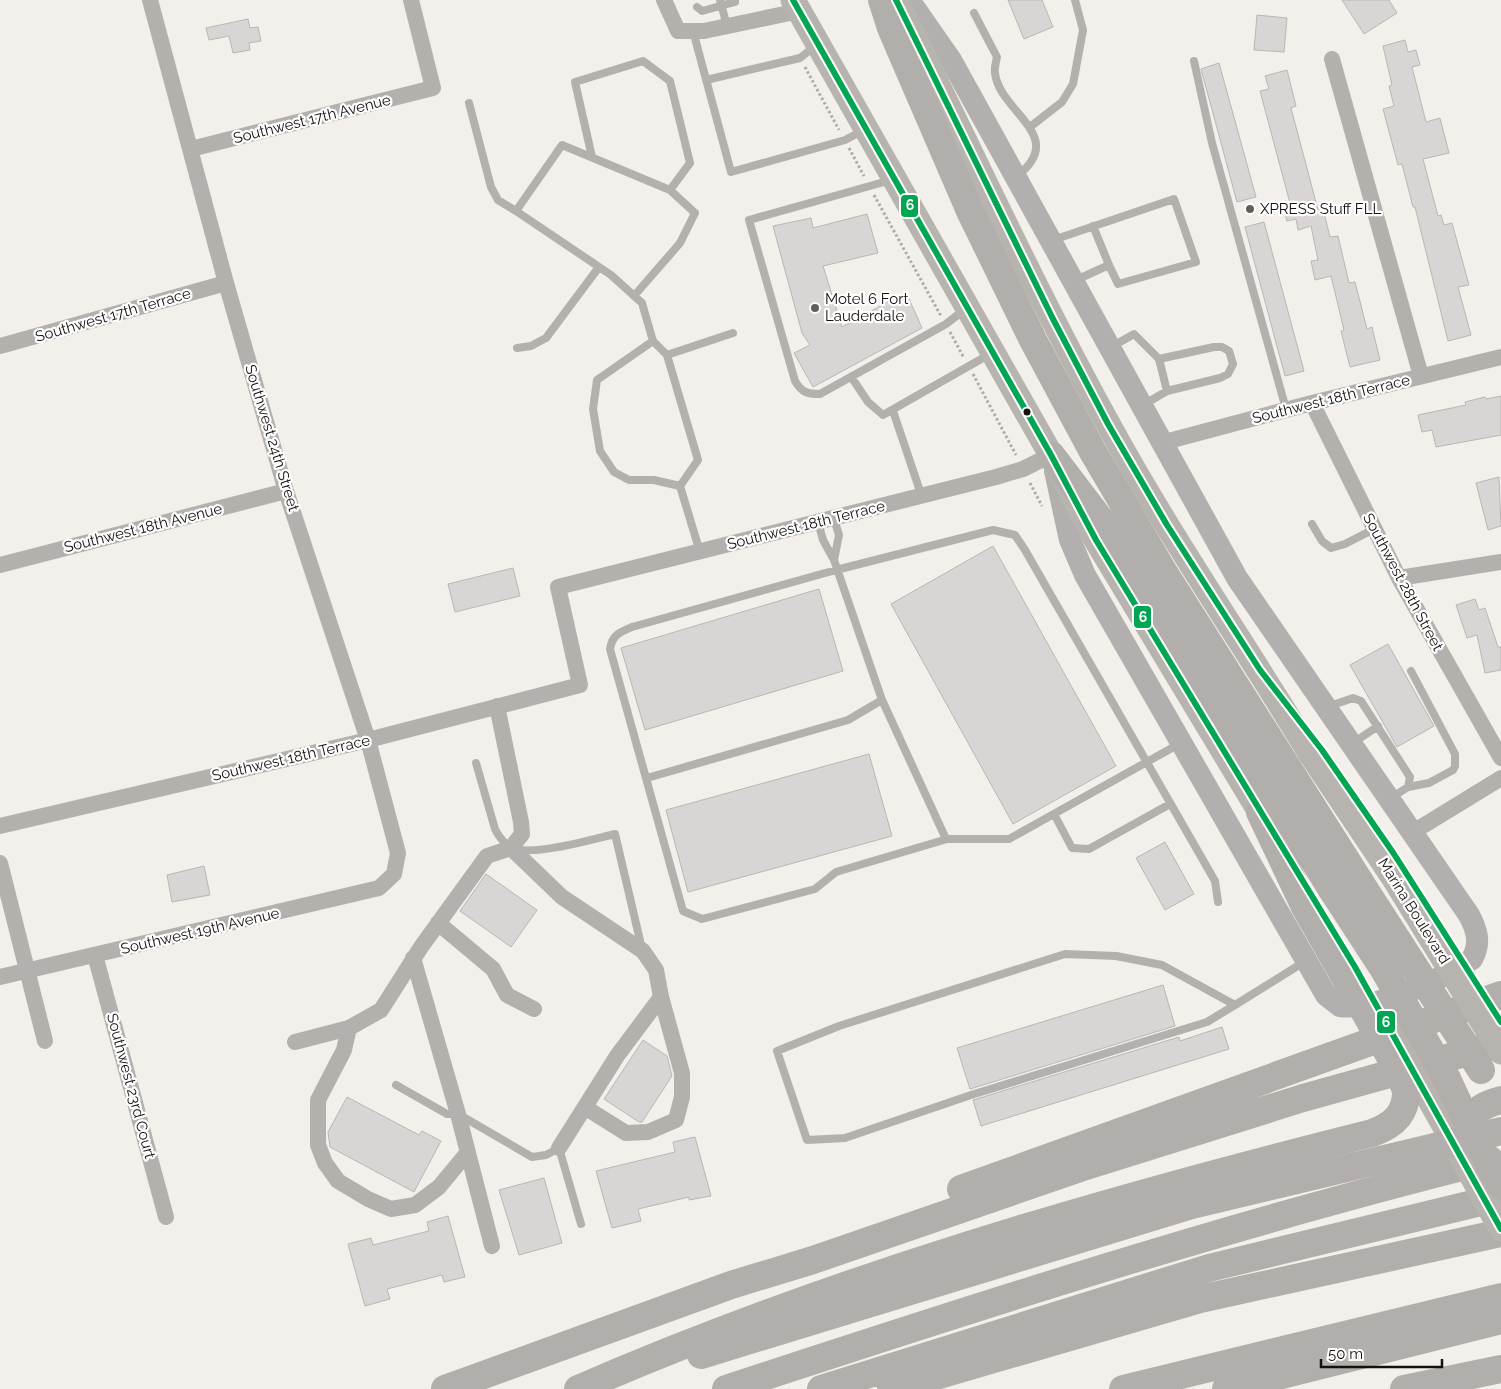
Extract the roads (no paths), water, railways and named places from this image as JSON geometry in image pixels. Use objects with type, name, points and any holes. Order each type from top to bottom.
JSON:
[{"type":"highway","points":[[882,0],[891,28],[970,210],[1033,340],[1088,444],[1163,571],[1360,882],[1494,1069]]},
{"type":"highway","points":[[1052,455],[1112,535],[1331,888],[1383,968],[1425,1085],[1501,1185]]},
{"type":"highway","points":[[1260,812],[1306,907],[1396,1067],[1425,1085]]},
{"type":"highway","points":[[731,1285],[806,1244],[907,1210],[1012,1170],[1501,995]]},
{"type":"highway","points":[[446,1389],[731,1285],[813,1260],[1170,1139],[1501,1043]]},
{"type":"highway","points":[[578,1389],[702,1337],[918,1260],[1122,1198],[1372,1133],[1386,1127],[1400,1116],[1405,1103],[1425,1085]]},
{"type":"highway","points":[[1461,1134],[1471,1123],[1478,1110],[1501,1100]]},
{"type":"highway","points":[[587,1389],[806,1324],[1080,1237],[1188,1206],[1280,1182],[1501,1131]]},
{"type":"highway","points":[[726,1389],[991,1302],[1167,1248],[1501,1158]]},
{"type":"highway","points":[[821,1389],[1209,1268],[1501,1197]]},
{"type":"highway","points":[[891,1389],[1200,1299],[1501,1233]]},
{"type":"highway","points":[[945,1389],[1205,1317],[1501,1248]]},
{"type":"highway","points":[[1123,1389],[1501,1297]]},
{"type":"highway","points":[[1226,1389],[1501,1320]]},
{"type":"highway","points":[[1404,1389],[1501,1368]]},
{"type":"main road","name":"Marina Boulevard","points":[[896,0],[1053,319],[1108,424],[1197,575],[1316,752],[1393,877],[1494,1069]]},
{"type":"main road","points":[[909,0],[951,60],[1017,176],[1161,443],[1238,578],[1351,744],[1399,793],[1413,832],[1475,926],[1478,938],[1477,950],[1472,959],[1446,974],[1400,994],[1346,1006],[1336,1004],[1326,996],[1079,563],[1066,526],[1052,455]]},
{"type":"main road","points":[[796,5],[1052,455],[1096,540],[1260,812]]},
{"type":"main road","name":"Marina Boulevard","points":[[1316,752],[1394,854],[1501,1022]]},
{"type":"main road","points":[[1461,1134],[1501,1229]]},
{"type":"street","name":"Southwest 24th Street","points":[[150,0],[226,283],[286,491],[368,740],[398,853],[394,874]]},
{"type":"street","name":"Southwest 17th Avenue","points":[[191,149],[433,88],[411,0]]},
{"type":"street","points":[[664,0],[685,31],[704,32],[796,5]]},
{"type":"street","points":[[1332,59],[1421,376]]},
{"type":"street","name":"Southwest 17th Terrace","points":[[0,346],[226,283]]},
{"type":"street","name":"Southwest 18th Terrace","points":[[1161,443],[1312,402],[1501,357]]},
{"type":"street","name":"Southwest 28th Street","points":[[1312,402],[1399,578],[1501,758]]},
{"type":"street","name":"Southwest 18th Terrace","points":[[0,826],[368,740],[580,685],[558,587],[922,497],[1023,469],[1052,455]]},
{"type":"street","name":"Southwest 18th Avenue","points":[[0,565],[286,491]]},
{"type":"street","points":[[1399,578],[1501,562]]},
{"type":"street","points":[[295,1042],[350,1028],[381,1010],[413,958],[487,856],[511,848],[522,834],[497,706]]},
{"type":"street","points":[[1413,832],[1501,778]]},
{"type":"street","points":[[511,848],[562,897],[643,951],[656,970],[661,996],[682,1073],[682,1097],[676,1120],[648,1132],[626,1133],[586,1108]]},
{"type":"street","points":[[0,863],[45,1041]]},
{"type":"street","name":"Southwest 19th Avenue","points":[[0,977],[379,888],[394,874]]},
{"type":"street","points":[[438,923],[493,969],[507,995],[534,1008]]},
{"type":"street","name":"Southwest 23rd Court","points":[[95,955],[166,1217]]},
{"type":"street","points":[[413,958],[458,1114],[492,1246]]},
{"type":"street","points":[[559,1148],[586,1108],[617,1056],[661,996]]},
{"type":"street","points":[[350,1028],[344,1050],[318,1100],[318,1145],[325,1163],[338,1181],[368,1199],[391,1209],[416,1205],[439,1187],[468,1152]]},
{"type":"lane","points":[[707,0],[710,9]]},
{"type":"lane","points":[[697,7],[702,11],[721,3],[736,0]]},
{"type":"lane","points":[[1030,127],[1062,102],[1073,84],[1083,30],[1076,0]]},
{"type":"lane","points":[[721,3],[727,26]]},
{"type":"lane","points":[[974,13],[998,58],[994,72],[999,86],[1030,127],[1036,145],[1036,156],[1028,168],[1017,176]]},
{"type":"lane","points":[[685,31],[706,80],[731,172],[844,140],[866,129]]},
{"type":"lane","points":[[706,80],[800,58],[818,44]]},
{"type":"lane","points":[[592,158],[576,82],[643,61],[670,81],[690,164],[670,190]]},
{"type":"lane","points":[[1194,61],[1212,143],[1286,409]]},
{"type":"lane","points":[[469,103],[491,187],[498,200],[599,267],[642,303],[653,341],[667,355],[698,460],[680,486]]},
{"type":"lane","points":[[516,211],[562,145],[670,190],[695,213],[680,243],[634,296]]},
{"type":"lane","points":[[894,179],[870,188],[749,220],[795,381],[800,390],[808,394],[820,394],[852,378],[946,324],[968,308]]},
{"type":"lane","points":[[1052,240],[1093,226],[1174,199],[1196,262],[1118,284],[1093,226]]},
{"type":"lane","points":[[1074,281],[1109,265]]},
{"type":"lane","points":[[516,348],[531,346],[546,338],[599,267]]},
{"type":"lane","points":[[667,355],[733,333]]},
{"type":"lane","points":[[1110,347],[1134,334],[1159,359],[1167,391]]},
{"type":"lane","points":[[653,341],[597,380],[593,409],[600,451],[614,472],[629,480],[654,480],[680,486]]},
{"type":"lane","points":[[1141,406],[1167,391],[1220,378],[1228,374],[1233,364],[1230,351],[1222,347],[1159,359]]},
{"type":"lane","points":[[852,378],[868,402],[883,415],[993,352]]},
{"type":"lane","points":[[893,411],[922,497]]},
{"type":"lane","points":[[680,486],[700,552]]},
{"type":"lane","points":[[826,520],[822,540],[834,560],[882,700],[946,839]]},
{"type":"lane","points":[[826,520],[838,535],[834,560]]},
{"type":"lane","points":[[1312,524],[1322,541],[1331,548],[1345,544],[1374,529]]},
{"type":"lane","points":[[1182,742],[1147,762],[1009,839],[946,839],[836,872],[816,889],[702,920],[683,912],[610,649],[612,641],[617,634],[632,627],[836,570],[993,530],[1015,536],[1147,762],[1215,881],[1218,902]]},
{"type":"lane","points":[[1399,793],[1428,783],[1453,770],[1456,766],[1455,754],[1411,671]]},
{"type":"lane","points":[[1325,707],[1357,699],[1378,726],[1410,777],[1399,793]]},
{"type":"lane","points":[[647,778],[848,720],[882,700]]},
{"type":"lane","points":[[1351,744],[1378,726]]},
{"type":"lane","points":[[476,763],[495,829],[498,835],[511,848],[537,851],[615,834],[643,951]]},
{"type":"lane","points":[[1054,814],[1072,848],[1089,849],[1170,804]]},
{"type":"lane","points":[[1235,1004],[1162,965],[1116,956],[1065,954],[839,1026],[777,1051],[807,1140],[845,1138],[971,1095],[1207,1022],[1306,961]]},
{"type":"lane","points":[[396,1085],[447,1114],[458,1114],[532,1157],[546,1155],[559,1148],[581,1224]]},
{"type":"place","name":"XPRESS Stuff FLL","points":[[1250,209]]},
{"type":"place","name":"Motel 6 Fort Lauderdale","points":[[815,308]]}]
